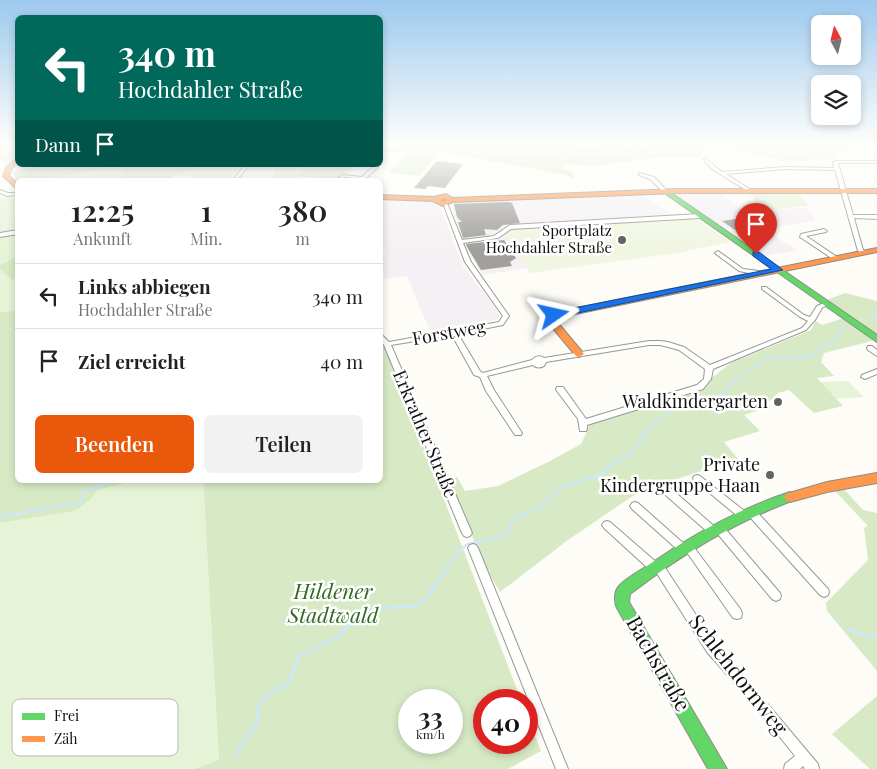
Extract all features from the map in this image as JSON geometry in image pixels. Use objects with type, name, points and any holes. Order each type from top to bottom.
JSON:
[{"type":"street","points":[[653,179],[665,191],[877,339]]},
{"type":"street","points":[[730,179],[749,191]]},
{"type":"street","points":[[839,179],[840,187],[843,190],[852,216],[861,251],[864,252]]},
{"type":"street","points":[[1,192],[15,189]]},
{"type":"street","points":[[448,201],[665,191],[877,191]]},
{"type":"street","points":[[1,192],[15,194]]},
{"type":"street","points":[[383,197],[434,199],[442,196],[448,201],[460,242],[489,239],[510,227],[700,216]]},
{"type":"street","points":[[852,216],[877,217]]},
{"type":"street","points":[[824,231],[803,235],[803,237],[835,258]]},
{"type":"street","points":[[0,234],[15,232]]},
{"type":"street","name":"Forstweg","points":[[387,344],[501,324],[506,316],[468,262],[460,242]]},
{"type":"street","points":[[579,354],[554,324],[552,316],[877,250]]},
{"type":"street","points":[[718,253],[741,270],[759,273]]},
{"type":"street","points":[[764,288],[802,316],[812,320]]},
{"type":"street","points":[[709,368],[804,328],[812,320],[820,307],[826,304]]},
{"type":"street","points":[[454,332],[477,374],[484,375],[535,362]]},
{"type":"street","name":"Erkrather Straße","points":[[383,339],[387,344],[467,533]]},
{"type":"street","points":[[547,360],[650,343],[673,344],[709,368],[710,376],[700,387],[583,426],[560,389]]},
{"type":"street","points":[[870,348],[877,354]]},
{"type":"street","points":[[484,375],[490,391],[518,433]]},
{"type":"street","points":[[697,478],[748,514],[824,592]]},
{"type":"street","name":"Bachstraße","points":[[718,769],[622,603],[623,591],[685,547],[716,529],[748,514],[841,483],[877,478]]},
{"type":"street","points":[[665,489],[716,529],[776,596]]},
{"type":"street","points":[[635,506],[685,547],[737,614]]},
{"type":"street","points":[[607,525],[656,567]]},
{"type":"street","points":[[473,548],[562,769]]},
{"type":"street","name":"Schlehdornweg","points":[[656,567],[711,648],[767,712],[802,758],[813,769]]},
{"type":"street","points":[[790,769],[802,758]]},
{"type":"shaded area","points":[[678,193],[722,193],[740,209],[807,208],[816,220],[764,229],[796,250],[765,256],[676,195]]},
{"type":"shaded area","points":[[643,196],[675,216],[591,223],[505,234],[527,268],[482,275],[462,239],[452,208],[454,203],[458,202]]},
{"type":"shaded area","points":[[383,199],[431,202],[439,205],[463,266],[495,307],[500,318],[431,333],[407,276],[385,279],[383,275],[383,252],[386,251],[383,246]]},
{"type":"green space","points":[[749,193],[798,193],[809,206],[763,210]]},
{"type":"green space","points":[[0,197],[15,198],[15,230],[0,233]]},
{"type":"green space","points":[[696,218],[730,242],[677,253],[530,273],[505,234],[509,230],[516,228]]},
{"type":"green space","points":[[15,232],[15,418],[0,422],[0,235]]},
{"type":"green space","points":[[15,258],[15,278],[12,280],[0,269],[0,265]]},
{"type":"green space","points":[[845,293],[877,301],[877,332],[872,341],[824,353],[821,362],[834,376],[817,378],[843,406],[814,413],[789,390],[778,393],[760,410],[744,415],[760,431],[724,442],[738,459],[640,491],[568,540],[500,592],[481,559],[450,479],[457,477],[465,491],[498,486],[581,444],[589,427],[586,419],[709,380],[731,363],[811,330],[816,321],[822,325],[850,316],[827,300]]},
{"type":"green space","points":[[15,311],[15,483],[127,483],[97,490],[90,500],[75,511],[0,523],[0,312]]},
{"type":"green space","name":"Hildener Stadtwald","points":[[383,346],[386,348],[517,689],[473,689],[473,754],[536,754],[508,769],[195,769],[219,760],[203,483],[383,483]]},
{"type":"green space","points":[[848,381],[864,397],[835,399],[820,382]]},
{"type":"green space","points":[[127,483],[203,483],[219,761],[195,769],[0,769],[0,523],[74,511],[90,500],[97,490]]},
{"type":"green space","points":[[844,489],[863,510],[877,513],[877,671],[827,611],[826,603],[868,560],[864,528],[868,526],[835,491]]},
{"type":"green space","points":[[877,696],[877,769],[870,769],[832,734]]},
{"type":"building","points":[[422,179],[452,179],[445,188],[428,186],[425,189],[414,188]]},
{"type":"building","points":[[512,203],[520,223],[503,225],[497,230],[484,229],[486,235],[463,238],[458,222],[462,222],[457,217],[454,204]]},
{"type":"building","points":[[742,218],[757,228],[738,232],[722,221]]},
{"type":"building","points":[[504,240],[516,258],[510,262],[512,266],[481,270],[466,244]]},
{"type":"waterway","points":[[872,317],[877,318]]},
{"type":"waterway","points":[[747,373],[767,357],[809,357],[818,351],[817,348],[835,341],[844,325]]},
{"type":"waterway","points":[[648,431],[669,411],[695,407],[725,392],[736,380],[743,377]]},
{"type":"waterway","points":[[438,581],[461,549],[468,544],[506,536],[512,520],[541,507],[561,487],[600,475],[617,461],[631,454],[648,430]]},
{"type":"waterway","points":[[0,517],[80,502],[86,490],[108,483]]},
{"type":"waterway","points":[[235,755],[257,722],[257,711],[264,697],[290,682],[298,656],[340,635],[364,609],[415,606],[425,599],[439,580]]},
{"type":"waterway","points":[[849,630],[869,636],[877,635]]},
{"type":"traffic: fast","points":[[665,191],[877,339]]},
{"type":"traffic: fast","points":[[718,769],[622,603],[623,591],[702,537],[743,515],[790,497]]},
{"type":"traffic: slow","points":[[9,179],[15,185]]},
{"type":"traffic: slow","points":[[434,199],[443,204],[452,200],[677,191],[877,191]]},
{"type":"traffic: slow","points":[[383,197],[434,199],[446,196],[452,200]]},
{"type":"traffic: slow","points":[[579,354],[554,324],[551,316],[877,250]]},
{"type":"traffic: slow","points":[[790,497],[827,487],[877,478]]},
{"type":"place","name":"Sportplatz Hochdahler Straße","points":[[622,240]]},
{"type":"place","name":"Waldkindergarten","points":[[778,402]]},
{"type":"place","name":"Private Kindergruppe Haan","points":[[770,475]]},
{"type":"route","points":[[554,315],[778,270],[756,254]]}]
